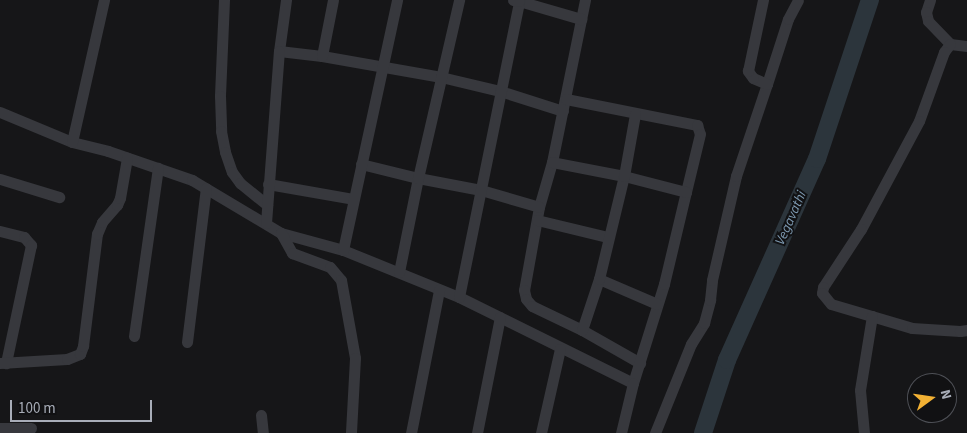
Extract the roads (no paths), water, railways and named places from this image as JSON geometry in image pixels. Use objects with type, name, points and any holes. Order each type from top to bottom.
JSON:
[{"type":"street","points":[[72,142],[104,0]]},
{"type":"street","points":[[224,0],[220,96],[221,131],[225,152],[232,172],[240,183],[267,205]]},
{"type":"street","points":[[266,223],[279,51],[286,0]]},
{"type":"street","points":[[322,56],[333,0]]},
{"type":"street","points":[[343,250],[397,0]]},
{"type":"street","points":[[399,272],[418,178],[460,0]]},
{"type":"street","points":[[585,0],[566,99],[552,162],[539,207],[524,290],[526,299],[532,306],[582,330],[640,364]]},
{"type":"street","points":[[764,0],[748,71],[753,78],[767,84]]},
{"type":"street","points":[[655,433],[690,344],[704,323],[736,176],[788,19],[798,0]]},
{"type":"street","points":[[930,0],[926,12],[928,21],[950,44],[967,46]]},
{"type":"street","points":[[459,297],[516,1],[581,19]]},
{"type":"street","points":[[950,44],[944,52],[919,121],[861,229],[823,287],[822,293],[831,304],[912,328],[967,330]]},
{"type":"street","points":[[279,51],[322,56],[441,77],[563,111]]},
{"type":"street","points":[[566,99],[696,125],[700,129],[657,304],[633,383],[621,433]]},
{"type":"street","points":[[0,112],[72,142],[192,180],[281,233],[343,250],[459,297],[560,349],[581,357],[633,383]]},
{"type":"street","points":[[582,330],[599,279],[624,176],[635,114]]},
{"type":"street","points":[[0,231],[24,237],[31,245],[3,363],[67,359],[80,354],[83,346],[97,234],[102,222],[118,204],[127,158]]},
{"type":"street","points":[[552,162],[624,176],[686,192]]},
{"type":"street","points":[[361,164],[418,178],[481,190],[539,207]]},
{"type":"street","points":[[134,336],[158,168]]},
{"type":"street","points":[[0,179],[59,196]]},
{"type":"street","points":[[268,184],[353,200]]},
{"type":"street","points":[[187,342],[206,188]]},
{"type":"street","points":[[537,220],[608,237]]},
{"type":"street","points":[[281,233],[292,253],[330,267],[341,280],[355,358],[351,433]]},
{"type":"street","points":[[599,279],[657,304]]},
{"type":"street","points":[[411,433],[439,290]]},
{"type":"street","points":[[864,433],[860,390],[872,316]]},
{"type":"street","points":[[477,433],[500,318]]},
{"type":"street","points":[[541,433],[560,349]]},
{"type":"street","points":[[261,415],[263,433]]},
{"type":"street","points":[[0,428],[31,428]]},
{"type":"waterway","name":"Vegavathi","points":[[703,433],[727,360],[817,159],[870,0]]}]
